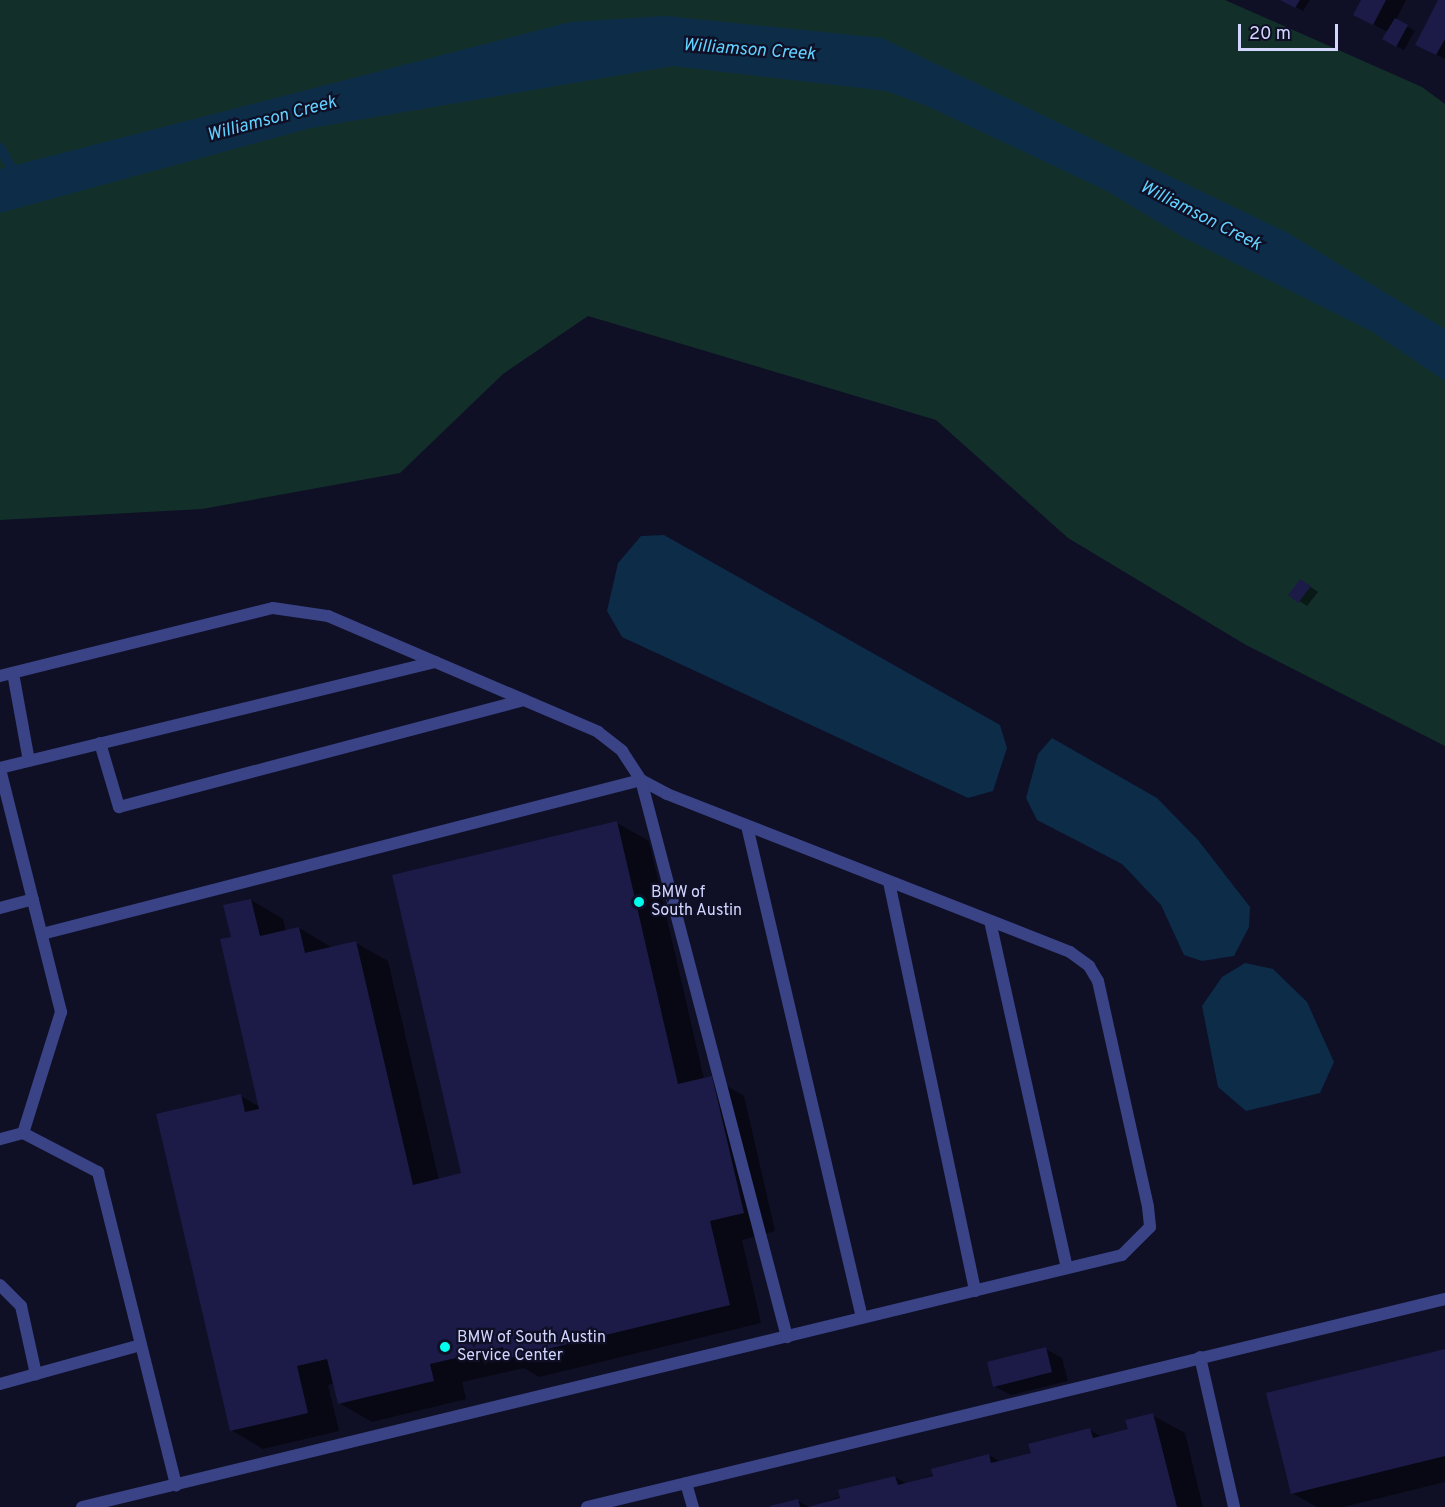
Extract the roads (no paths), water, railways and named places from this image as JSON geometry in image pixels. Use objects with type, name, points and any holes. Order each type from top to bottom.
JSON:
[{"type":"street","points":[[0,676],[273,608],[328,616],[598,732],[622,751],[641,780],[787,1336]]},
{"type":"street","points":[[22,1133],[62,1012],[0,769],[29,760],[435,662]]},
{"type":"street","points":[[13,673],[29,760]]},
{"type":"street","points":[[100,744],[119,807],[524,700]]},
{"type":"street","points":[[42,934],[641,780],[747,826],[1070,952],[1089,966],[1098,981],[1136,1150],[1150,1227],[1122,1255],[82,1507]]},
{"type":"street","points":[[747,826],[862,1318]]},
{"type":"street","points":[[889,882],[975,1291]]},
{"type":"street","points":[[0,908],[33,899]]},
{"type":"street","points":[[990,921],[1067,1268]]},
{"type":"street","points":[[0,1139],[22,1133],[98,1172],[176,1485]]},
{"type":"street","points":[[0,1285],[21,1306],[36,1374]]},
{"type":"street","points":[[587,1507],[1445,1299]]},
{"type":"street","points":[[0,1384],[141,1345]]},
{"type":"street","points":[[1200,1357],[1234,1507]]},
{"type":"street","points":[[686,1483],[693,1507]]},
{"type":"water","name":"Williamson Creek","points":[[666,16],[882,38],[1288,233],[1445,329],[1445,381],[1371,331],[1181,236],[1107,191],[927,106],[886,91],[673,66],[311,128],[0,213],[0,169],[570,22]]},
{"type":"water","points":[[664,535],[1000,725],[1007,748],[993,791],[968,798],[622,637],[607,611],[618,563],[641,536]]},
{"type":"water","points":[[1052,738],[1157,798],[1198,840],[1250,907],[1249,927],[1234,956],[1202,961],[1184,955],[1161,905],[1122,864],[1037,820],[1026,798],[1038,754]]},
{"type":"water","points":[[1245,963],[1273,969],[1307,1002],[1334,1062],[1320,1093],[1246,1111],[1218,1087],[1202,1006],[1222,977]]},
{"type":"waterway","points":[[0,148],[18,179]]},
{"type":"place","name":"BMW of South Austin","points":[[639,902]]},
{"type":"place","name":"BMW of South Austin Service Center","points":[[445,1347]]}]
